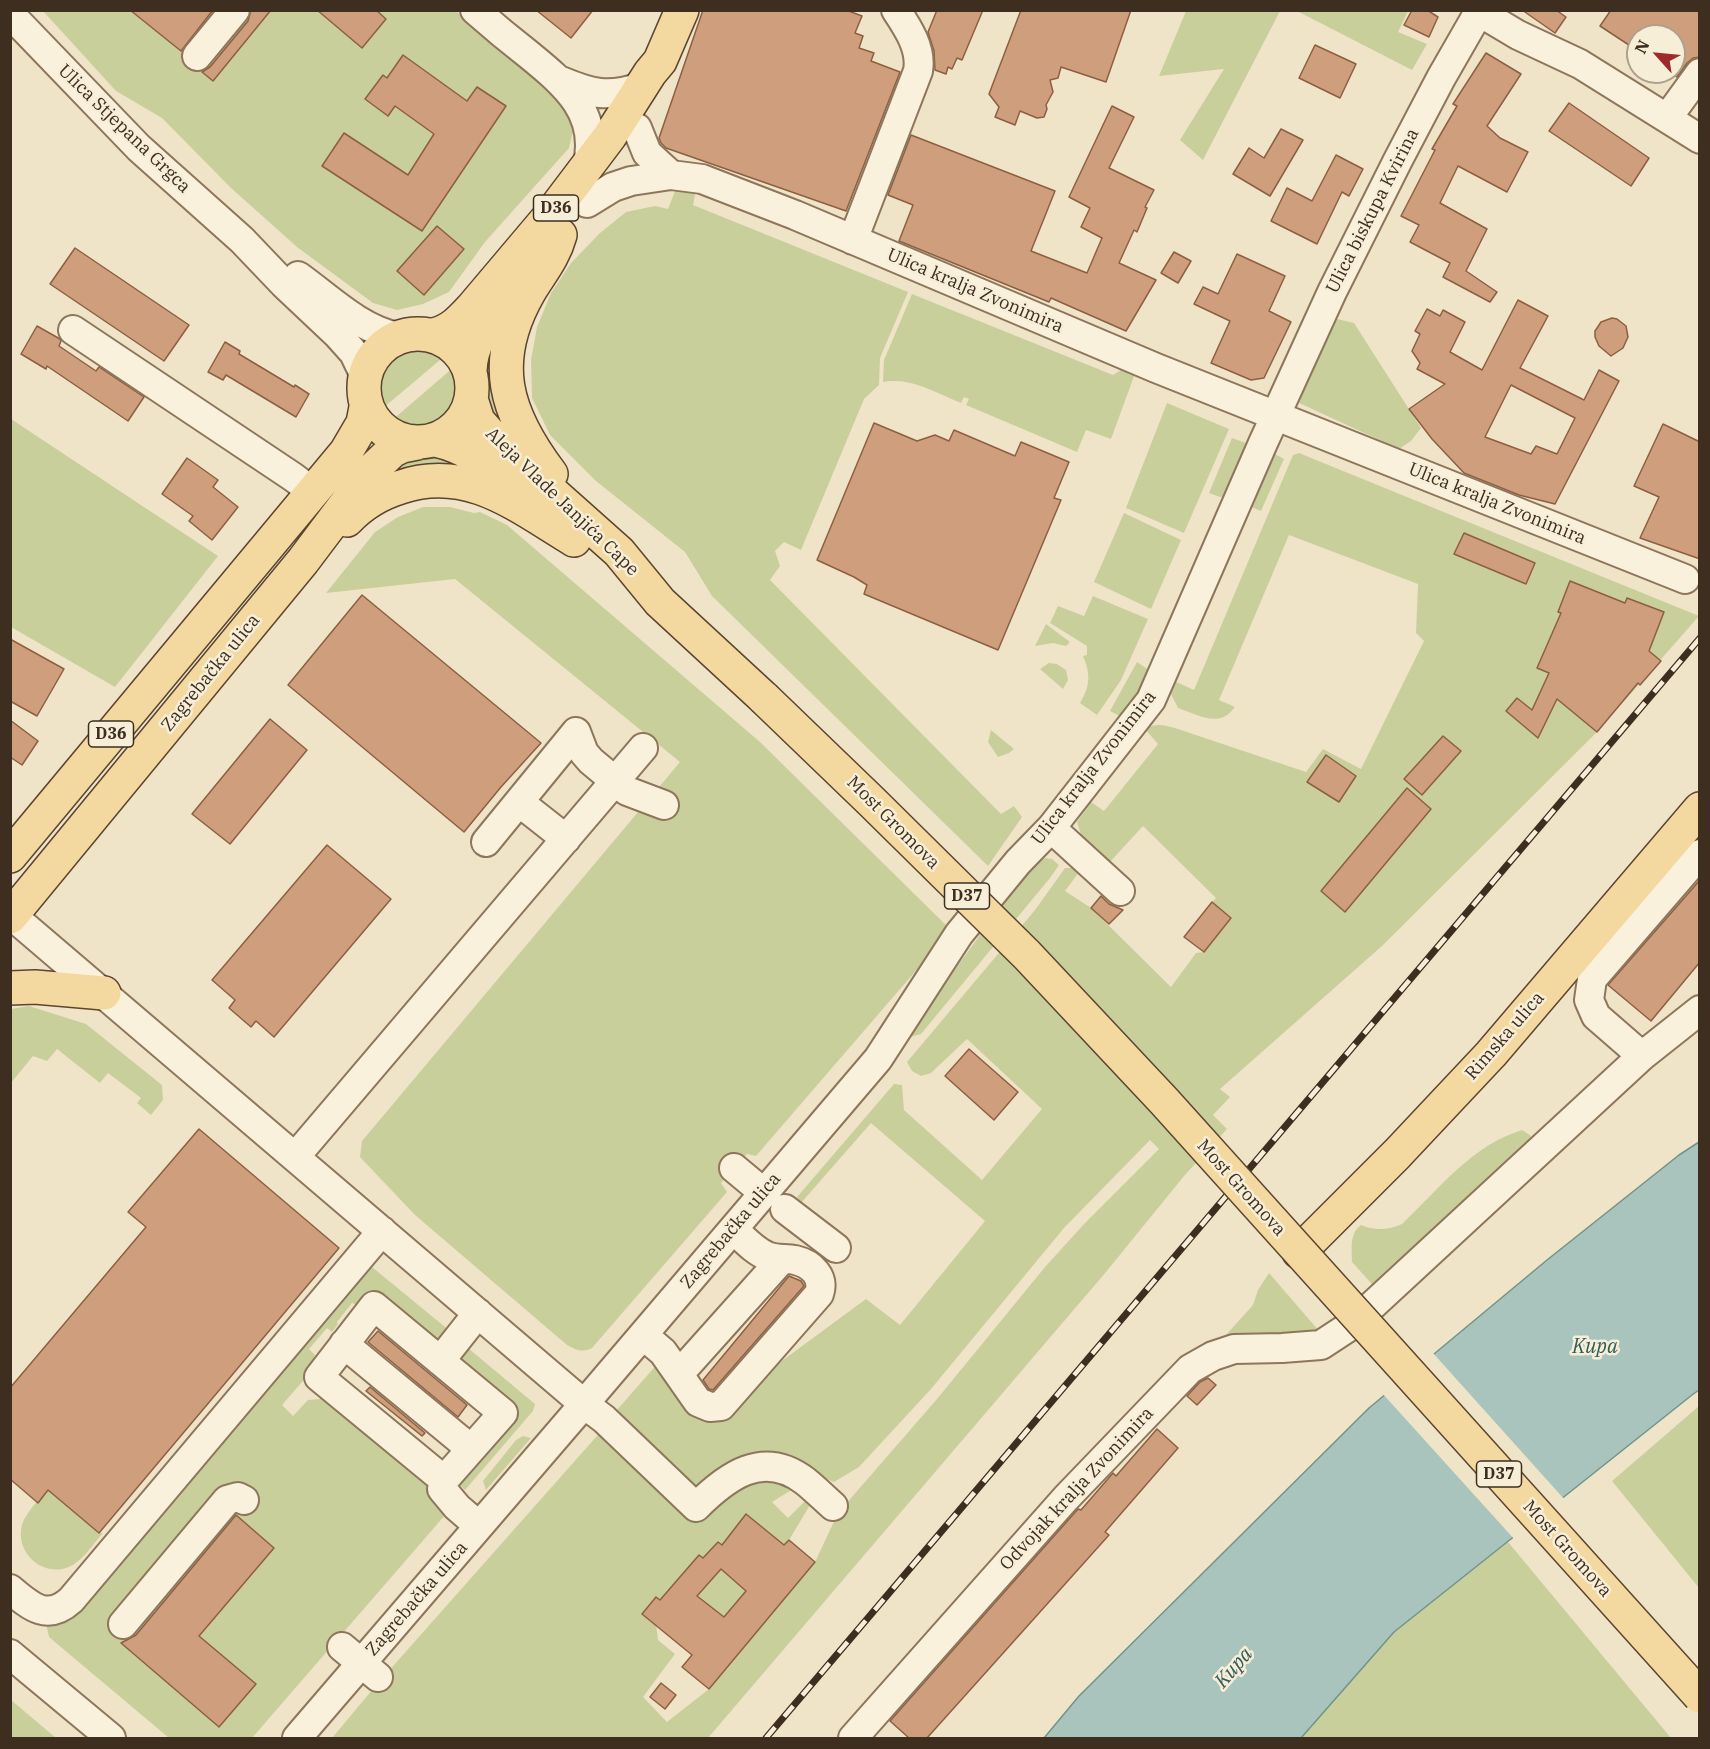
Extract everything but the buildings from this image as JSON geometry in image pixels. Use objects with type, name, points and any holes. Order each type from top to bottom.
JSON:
[{"type":"main road","name":"D36","points":[[426,441],[447,434],[458,425],[466,413],[471,354],[482,331],[615,166],[637,128],[654,85],[660,61],[682,10]]},
{"type":"main road","name":"D36","points":[[366,391],[369,363],[376,352],[398,337],[415,333],[433,335],[442,333],[472,308],[587,168],[660,61]]},
{"type":"main road","points":[[560,235],[556,251],[519,311],[506,354],[506,377],[512,409],[527,442],[558,484],[574,526]]},
{"type":"main road","points":[[433,335],[449,343],[462,355],[470,385]]},
{"type":"main road","name":"Aleja Vlade Janjića Cape","points":[[470,385],[478,421],[623,580],[660,602],[764,698]]},
{"type":"main road","points":[[366,391],[374,422],[386,433],[401,440],[426,441]]},
{"type":"main road","name":"Zagrebačka ulica","points":[[10,856],[346,452],[363,423],[366,391]]},
{"type":"main road","name":"Aleja Vlade Janjića Cape","points":[[426,441],[453,444],[485,461],[574,526]]},
{"type":"main road","name":"Zagrebačka ulica","points":[[11,916],[303,561],[370,472],[392,451],[402,446],[426,441]]},
{"type":"main road","points":[[303,561],[353,514],[375,498],[420,481],[458,481],[497,493],[574,526]]},
{"type":"main road","name":"Most Gromova","points":[[764,698],[1027,955],[1164,1101],[1700,1696]]},
{"type":"main road","name":"Rimska ulica","points":[[1299,1252],[1397,1154],[1484,1062],[1700,809]]},
{"type":"main road","points":[[10,988],[35,987],[104,993]]},
{"type":"street","points":[[197,56],[235,10]]},
{"type":"street","points":[[475,10],[561,81],[582,111],[588,126],[590,157],[587,168]]},
{"type":"street","points":[[1478,11],[1518,35],[1580,64],[1700,139]]},
{"type":"street","name":"Ulica biskupa Kvirina","points":[[1276,416],[1332,292],[1398,159],[1478,11]]},
{"type":"street","points":[[853,240],[920,63],[917,50],[895,12]]},
{"type":"street","name":"Ulica Stjepana Grgca","points":[[10,14],[139,148],[243,240],[284,284],[337,334],[354,353],[366,391]]},
{"type":"street","points":[[1668,117],[1700,73]]},
{"type":"street","points":[[561,81],[583,90],[609,95],[641,87]]},
{"type":"street","points":[[637,128],[647,153],[671,175]]},
{"type":"street","name":"Ulica kralja Zvonimira","points":[[587,203],[613,187],[631,181],[671,175],[702,179],[1156,368],[1685,579]]},
{"type":"street","name":"Ulica Stjepana Grgca","points":[[243,240],[279,262],[353,317],[379,332],[398,337]]},
{"type":"street","points":[[73,330],[314,492]]},
{"type":"street","name":"Ulica kralja Zvonimira","points":[[878,1059],[959,934],[1018,862],[1051,828],[1151,700],[1276,416]]},
{"type":"street","points":[[486,842],[576,732],[591,761],[627,791],[664,805]]},
{"type":"street","points":[[295,1158],[643,748]]},
{"type":"street","points":[[519,802],[566,839]]},
{"type":"street","points":[[1051,828],[1120,891]]},
{"type":"street","points":[[1642,1056],[1596,1016],[1589,1000],[1592,980],[1700,854]]},
{"type":"street","name":"Zagrebačka ulica","points":[[11,916],[594,1411]]},
{"type":"street","name":"Odvojak kralja Zvonimira","points":[[853,1738],[1066,1498],[1191,1369],[1213,1356],[1234,1348],[1321,1345],[1350,1326],[1642,1056],[1700,1010]]},
{"type":"street","name":"Zagrebačka ulica","points":[[297,1738],[479,1526],[594,1411],[643,1335],[733,1229],[775,1201],[878,1059]]},
{"type":"street","points":[[735,1168],[836,1248]]},
{"type":"street","points":[[643,1335],[663,1352],[698,1402],[711,1407],[721,1406],[819,1294],[821,1283],[818,1274],[801,1262],[764,1255],[733,1229]]},
{"type":"street","points":[[10,1589],[36,1609],[45,1611],[55,1611],[71,1600],[382,1231]]},
{"type":"street","points":[[679,1374],[782,1259]]},
{"type":"street","points":[[444,1480],[319,1377],[374,1306],[503,1413],[444,1480],[442,1489],[449,1499],[479,1526]]},
{"type":"street","points":[[440,1361],[478,1313]]},
{"type":"street","points":[[344,1344],[471,1449]]},
{"type":"street","points":[[594,1411],[696,1507],[735,1474],[761,1466],[785,1471],[803,1480],[833,1506]]},
{"type":"street","points":[[123,1624],[227,1500],[233,1497],[243,1500]]},
{"type":"street","points":[[10,1654],[96,1734]]},
{"type":"green space","points":[[43,11],[456,11],[556,99],[574,126],[569,148],[485,242],[449,292],[423,304],[397,310],[373,303],[297,247],[231,188],[162,118],[116,91]]},
{"type":"green space","points":[[1186,11],[1280,11],[1203,160],[1180,140],[1224,69],[1159,76]]},
{"type":"green space","points":[[1297,11],[1408,11],[1398,32],[1427,44],[1412,70]]},
{"type":"green space","points":[[677,186],[696,190],[693,205],[908,292],[880,358],[879,385],[864,399],[801,550],[784,542],[775,551],[780,566],[770,580],[1001,814],[1014,806],[1022,817],[988,866],[712,596],[685,552],[596,481],[550,435],[532,398],[531,360],[537,327],[551,293],[571,263],[600,233],[626,212],[655,206],[668,209]]},
{"type":"green space","points":[[912,294],[1113,375],[1121,370],[1123,363],[1137,368],[1111,439],[1086,430],[1077,452],[966,405],[969,399],[964,397],[961,403],[913,384],[883,382],[884,360]]},
{"type":"green space","points":[[1337,319],[1354,323],[1421,428],[1411,441],[1399,449],[1297,402]]},
{"type":"green space","points":[[487,339],[497,350],[504,418],[495,428],[485,398],[487,387],[483,372]]},
{"type":"green space","points":[[422,345],[447,354],[382,409],[378,385],[384,365],[398,352]]},
{"type":"green space","points":[[455,366],[460,382],[459,397],[454,410],[445,420],[433,427],[420,430],[405,429],[390,422]]},
{"type":"green space","points":[[1167,403],[1229,429],[1184,533],[1126,508]]},
{"type":"green space","points":[[11,419],[218,556],[115,687],[11,627]]},
{"type":"green space","points":[[1232,438],[1246,443],[1224,496],[1220,497],[1209,493]]},
{"type":"green space","points":[[1270,451],[1284,459],[1261,511],[1249,506]]},
{"type":"green space","points":[[1299,453],[1699,616],[1598,731],[1382,946],[1220,1089],[1230,1097],[1213,1115],[1227,1129],[1184,1176],[1106,1272],[708,1738],[332,1738],[604,1428],[699,1516],[736,1480],[762,1473],[776,1474],[793,1489],[772,1502],[788,1518],[806,1500],[810,1505],[789,1540],[713,1630],[707,1626],[694,1643],[682,1630],[682,1617],[657,1597],[642,1614],[656,1623],[658,1640],[675,1654],[643,1697],[667,1722],[709,1689],[815,1562],[838,1513],[937,1399],[1045,1267],[1085,1223],[1159,1149],[1150,1140],[1064,1228],[931,1389],[859,1467],[834,1482],[804,1470],[761,1458],[731,1467],[694,1494],[616,1411],[660,1361],[688,1405],[707,1416],[866,1299],[900,1325],[985,1221],[871,1123],[801,1203],[797,1197],[894,1084],[902,1085],[904,1110],[982,1180],[1042,1109],[967,1039],[931,1073],[921,1076],[912,1071],[907,1062],[1035,910],[1065,868],[1082,868],[1065,891],[1091,908],[1171,987],[1196,953],[1204,952],[1231,918],[1212,902],[1216,898],[1143,826],[1109,863],[1081,835],[1077,822],[1091,802],[1104,811],[1158,744],[1145,729],[1157,725],[1174,728],[1306,772],[1323,749],[1361,769],[1424,641],[1416,633],[1418,584],[1289,535],[1219,700],[1235,707],[1229,714],[1222,717],[1215,719],[1201,717],[1178,708],[1171,694],[1174,681],[1194,690],[1293,455]]},
{"type":"green space","points":[[436,455],[466,462],[457,472],[397,478],[386,468],[413,457]]},
{"type":"green space","points":[[423,507],[450,507],[474,513],[480,512],[507,525],[760,742],[951,930],[756,1156],[747,1154],[721,1183],[727,1192],[592,1348],[582,1351],[567,1345],[415,1215],[360,1157],[362,1141],[680,762],[455,579],[326,593],[375,532],[398,517]]},
{"type":"green space","points":[[1124,513],[1181,540],[1151,609],[1094,582]]},
{"type":"green space","points":[[1093,596],[1148,619],[1121,680],[1097,715],[1080,703],[1088,680],[1083,656],[1087,655],[1087,646],[1050,623],[1058,606],[1084,616]]},
{"type":"green space","points":[[1046,624],[1070,642],[1066,646],[1053,643],[1035,646]]},
{"type":"green space","points":[[1137,662],[1149,670],[1148,677],[1124,718],[1110,711]]},
{"type":"green space","points":[[1049,663],[1057,664],[1066,670],[1068,680],[1063,689],[1040,669]]},
{"type":"green space","points":[[991,730],[1014,749],[998,757],[988,742]]},
{"type":"green space","points":[[1046,858],[1052,859],[1059,865],[1050,878],[921,1034],[910,1037],[908,1034],[1020,880]]},
{"type":"green space","points":[[29,1006],[86,1024],[162,1085],[163,1100],[151,1115],[137,1103],[141,1098],[108,1073],[100,1083],[57,1049],[47,1061],[33,1056],[11,1083],[11,1009]]},
{"type":"green space","points":[[1522,1130],[1530,1135],[1533,1142],[1379,1292],[1352,1262],[1352,1242],[1357,1229],[1361,1225],[1382,1229],[1402,1224],[1472,1157],[1487,1146]]},
{"type":"green space","points":[[372,1267],[450,1331],[441,1339],[434,1338],[377,1292],[366,1292],[357,1305],[352,1303],[332,1332],[327,1328],[309,1349],[315,1355],[309,1374],[282,1405],[293,1416],[308,1400],[332,1398],[426,1471],[446,1514],[252,1738],[169,1738],[49,1637],[46,1623],[92,1591]]},
{"type":"green space","points":[[1269,1273],[1320,1332],[1225,1343],[1225,1336],[1253,1305],[1258,1290]]},
{"type":"green space","points":[[462,1343],[535,1404],[533,1411],[465,1490],[456,1481],[501,1425],[458,1358]]},
{"type":"green space","points":[[1699,1406],[1699,1588],[1612,1481]]},
{"type":"green space","points":[[523,1436],[531,1438],[486,1490],[483,1481],[516,1440]]},
{"type":"green space","points":[[48,1490],[99,1533],[103,1533],[82,1558],[72,1566],[56,1570],[39,1565],[32,1559],[22,1544],[21,1535],[24,1519]]},
{"type":"green space","points":[[1508,1542],[1671,1738],[1301,1738],[1394,1632]]},
{"type":"green space","points":[[11,1700],[56,1738],[11,1738]]},
{"type":"water","name":"Kupa","points":[[1699,1142],[1699,1390],[1394,1632],[1301,1738],[1044,1738],[1079,1696],[1369,1408],[1547,1260],[1679,1155]]},
{"type":"pier","points":[[1432,1352],[1565,1500],[1515,1540],[1382,1393]]},
{"type":"railway","points":[[766,1738],[1700,638]]}]
